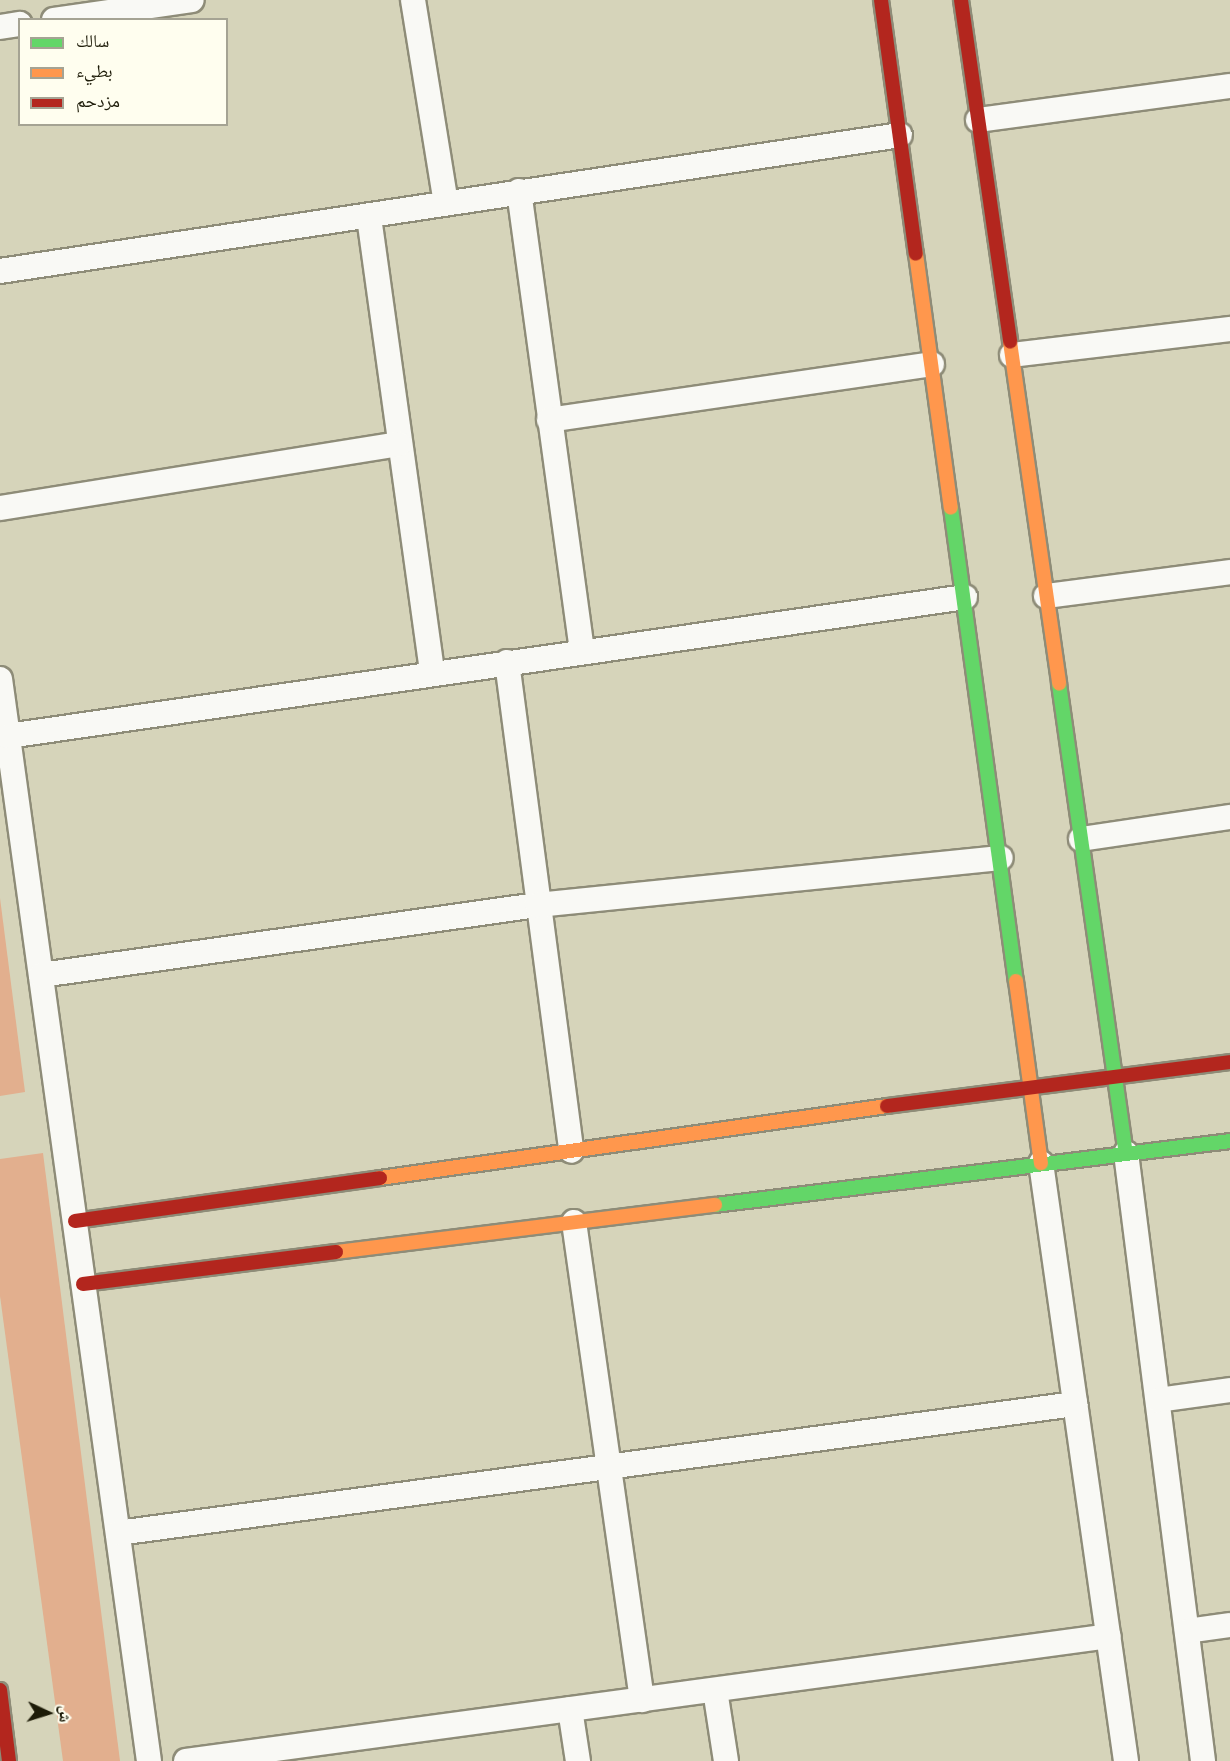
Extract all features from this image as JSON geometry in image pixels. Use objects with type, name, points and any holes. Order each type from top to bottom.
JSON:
[{"type":"street","points":[[68,18],[192,0]]},
{"type":"street","points":[[412,0],[446,203]]},
{"type":"street","points":[[881,0],[1126,1761]]},
{"type":"street","points":[[962,0],[1126,1152],[1203,1761]]},
{"type":"street","points":[[0,27],[18,24]]},
{"type":"street","points":[[978,120],[1230,86]]},
{"type":"street","points":[[0,271],[900,135]]},
{"type":"street","points":[[519,191],[582,651]]},
{"type":"street","points":[[369,217],[432,673]]},
{"type":"street","points":[[1012,355],[1230,329]]},
{"type":"street","points":[[549,420],[932,364]]},
{"type":"street","points":[[0,508],[399,444]]},
{"type":"street","points":[[1046,596],[1230,572]]},
{"type":"street","points":[[8,736],[965,597]]},
{"type":"street","points":[[507,662],[571,1151]]},
{"type":"street","points":[[0,679],[149,1761]]},
{"type":"street","points":[[1081,839],[1230,817]]},
{"type":"street","points":[[41,975],[537,905],[1001,858]]},
{"type":"street","points":[[75,1221],[1031,1086],[1230,1062]]},
{"type":"street","points":[[83,1284],[1126,1152],[1230,1141]]},
{"type":"street","points":[[574,1222],[642,1700]]},
{"type":"street","points":[[1158,1400],[1230,1390]]},
{"type":"street","points":[[118,1533],[1075,1404]]},
{"type":"street","points":[[1187,1631],[1230,1625]]},
{"type":"street","points":[[186,1761],[1109,1636]]},
{"type":"street","points":[[0,1690],[9,1761]]},
{"type":"street","points":[[715,1690],[726,1761]]},
{"type":"street","points":[[570,1709],[578,1761]]},
{"type":"shaded area","points":[[0,898],[25,1092],[0,1096]]},
{"type":"shaded area","points":[[43,1153],[120,1761],[63,1761],[0,1296],[0,1159]]},
{"type":"traffic: fast","points":[[951,508],[1016,981]]},
{"type":"traffic: fast","points":[[1059,684],[1126,1153]]},
{"type":"traffic: fast","points":[[715,1205],[1230,1141]]},
{"type":"traffic: slow","points":[[916,254],[951,508]]},
{"type":"traffic: slow","points":[[1010,342],[1059,684]]},
{"type":"traffic: slow","points":[[1016,981],[1041,1163]]},
{"type":"traffic: slow","points":[[380,1178],[887,1106]]},
{"type":"traffic: slow","points":[[336,1252],[715,1205]]},
{"type":"traffic: jam","points":[[881,0],[916,254]]},
{"type":"traffic: jam","points":[[961,0],[1010,342]]},
{"type":"traffic: jam","points":[[887,1106],[1230,1062]]},
{"type":"traffic: jam","points":[[75,1221],[380,1178]]},
{"type":"traffic: jam","points":[[83,1284],[336,1252]]},
{"type":"traffic: jam","points":[[0,1690],[9,1761]]}]
